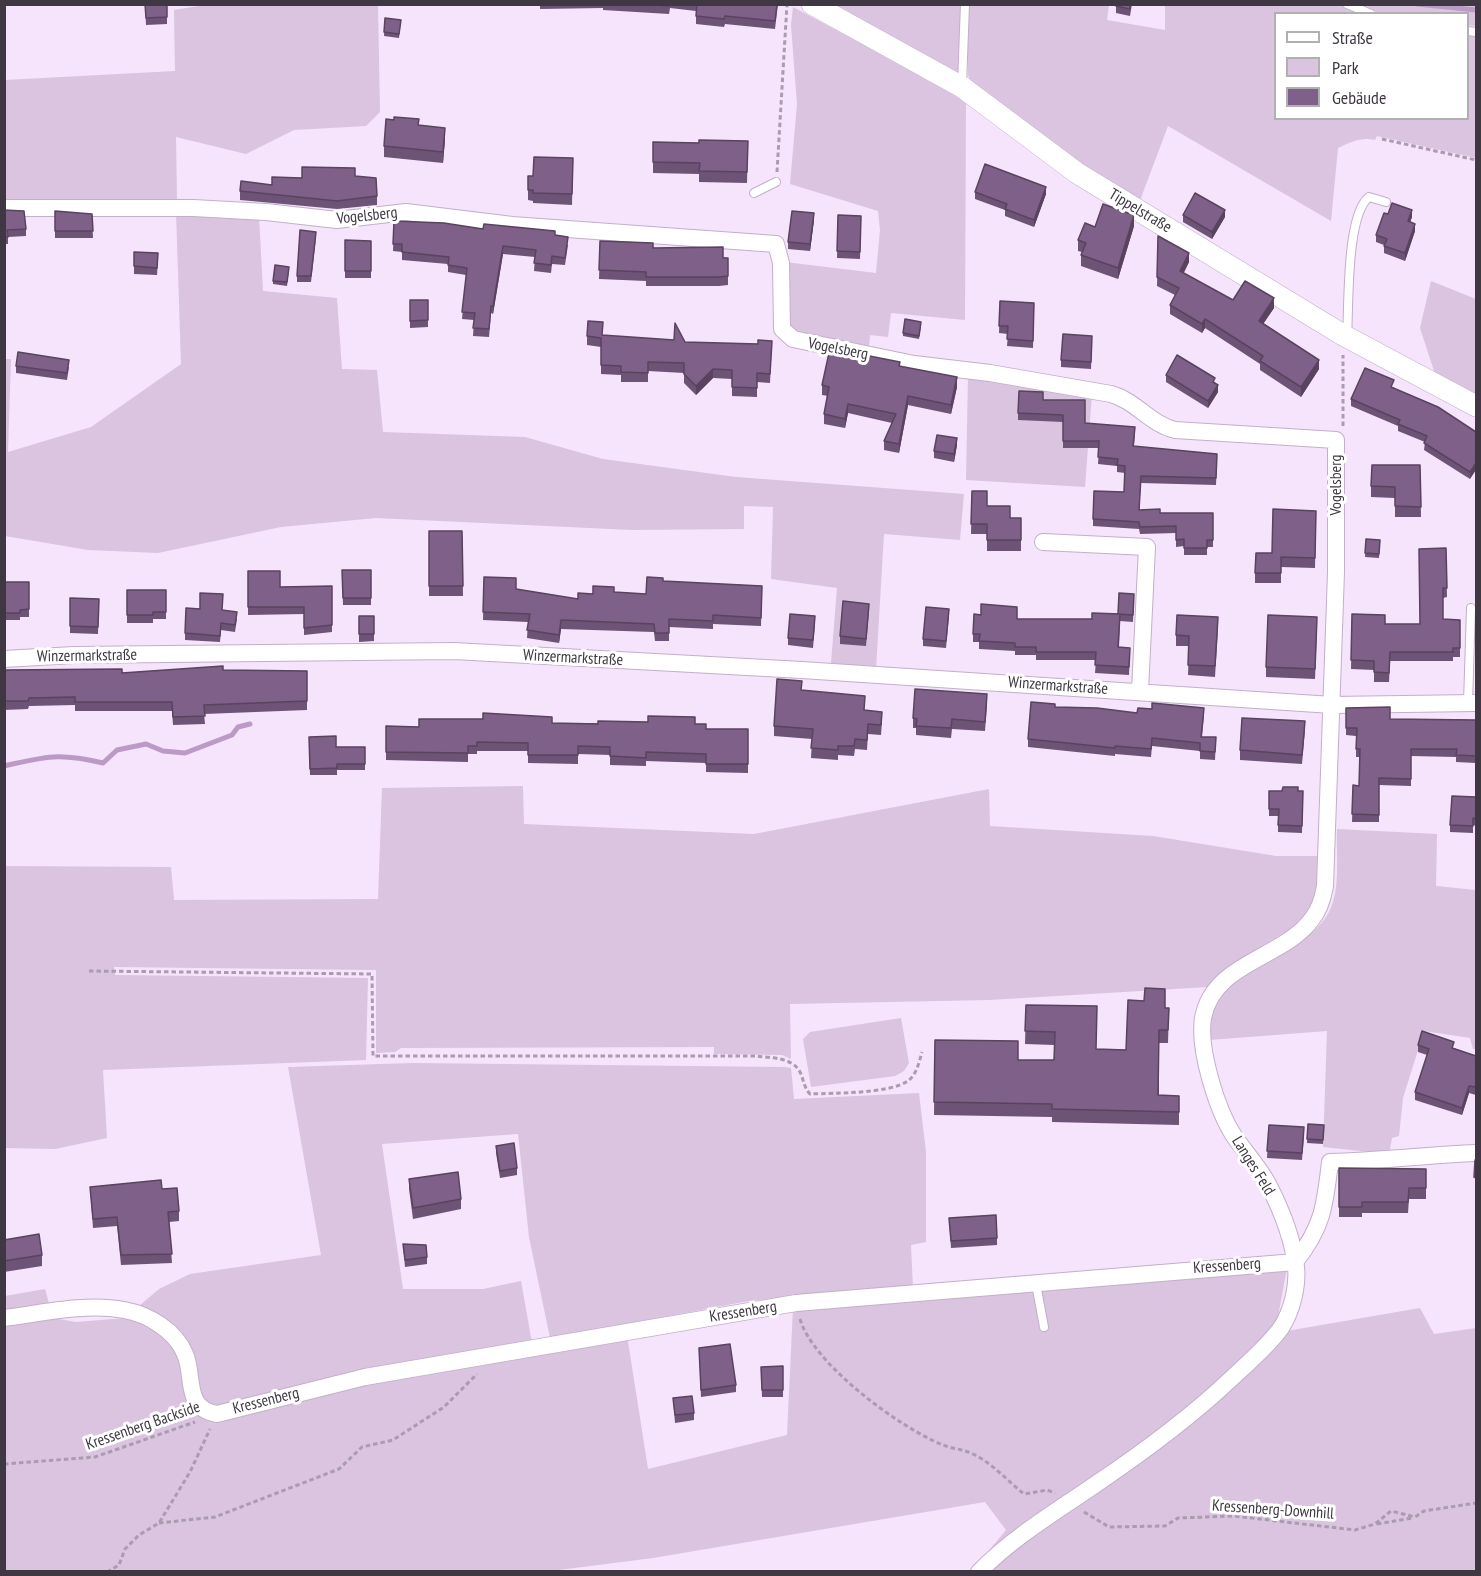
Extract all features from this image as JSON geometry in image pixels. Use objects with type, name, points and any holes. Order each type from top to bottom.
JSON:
[{"type":"street","name":"Tippelstraße","points":[[812,4],[962,87],[1077,173],[1345,336],[1476,406]]},
{"type":"street","name":"Vogelsberg","points":[[4,208],[193,208],[266,212],[337,220],[356,220],[394,212],[583,231],[776,244],[781,263],[782,329],[794,339],[914,363],[1111,394],[1130,402],[1162,426],[1175,430],[1336,440],[1336,572],[1332,705]]},
{"type":"street","points":[[1043,542],[1147,547],[1140,691]]},
{"type":"street","name":"Winzermarkstraße","points":[[4,658],[74,655],[454,651],[1140,691],[1332,705],[1472,703]]},
{"type":"street","name":"Langes Feld","points":[[979,1572],[1029,1530],[1177,1426],[1274,1336],[1288,1313],[1294,1292],[1295,1262],[1279,1208],[1268,1184],[1234,1136],[1219,1104],[1206,1058],[1203,1022],[1208,1003],[1223,982],[1302,930],[1322,902],[1328,868],[1332,705]]},
{"type":"street","points":[[1295,1262],[1310,1243],[1321,1222],[1330,1162],[1400,1160],[1427,1155],[1476,1153]]},
{"type":"street","name":"Kressenberg","points":[[4,1318],[102,1307],[126,1310],[144,1316],[163,1328],[182,1347],[187,1360],[191,1395],[201,1408],[217,1414],[365,1377],[796,1303],[1295,1262]]},
{"type":"lane","points":[[962,87],[965,4]]},
{"type":"lane","points":[[1347,4],[1366,12]]},
{"type":"lane","points":[[754,194],[776,182]]},
{"type":"lane","points":[[1345,336],[1356,223],[1362,202],[1369,197],[1386,202]]},
{"type":"lane","points":[[1471,608],[1472,703]]},
{"type":"lane","points":[[1036,1284],[1044,1328]]},
{"type":"path","points":[[776,182],[787,4]]},
{"type":"path","points":[[1382,139],[1476,160]]},
{"type":"path","points":[[1336,440],[1342,435],[1345,336]]},
{"type":"path","points":[[88,971],[372,974],[373,1056],[756,1056],[784,1059],[800,1071],[803,1086],[810,1094],[889,1088],[908,1081],[917,1069],[922,1052]]},
{"type":"path","name":"Kressenberg-Downhill","points":[[796,1303],[813,1346],[839,1374],[897,1419],[944,1445],[957,1447],[975,1455],[1024,1494],[1047,1490],[1082,1501],[1082,1510],[1109,1527],[1165,1526],[1178,1518],[1234,1516],[1355,1530],[1375,1524],[1391,1511],[1415,1517],[1424,1511],[1476,1503]]},
{"type":"path","points":[[107,1572],[119,1565],[125,1549],[139,1535],[159,1523],[215,1516],[339,1469],[362,1448],[393,1440],[444,1407],[500,1353]]},
{"type":"path","points":[[159,1523],[190,1472],[217,1414]]},
{"type":"path","name":"Kressenberg Backside","points":[[4,1464],[95,1457],[217,1414]]},
{"type":"path","points":[[1375,1524],[1415,1517]]},
{"type":"green space","points":[[211,4],[378,5],[380,112],[366,126],[294,130],[246,154],[176,137],[177,202],[5,208],[5,80],[175,71],[174,10]]},
{"type":"green space","points":[[1338,4],[1361,12],[1274,12],[1274,120],[1469,120],[1469,31],[1476,32],[1476,158],[1377,136],[1375,140],[1361,140],[1347,144],[1338,148],[1331,221],[1168,126],[1139,203],[1101,181],[971,83],[968,75],[968,5],[1109,5],[1107,20],[1165,30],[1165,5]]},
{"type":"green space","points":[[835,5],[961,5],[959,77],[845,14]]},
{"type":"green space","points":[[1355,5],[1476,5],[1476,26],[1469,25],[1469,12],[1377,12]]},
{"type":"green space","points":[[793,7],[966,99],[965,320],[891,313],[888,337],[870,335],[869,349],[822,342],[798,333],[790,327],[785,311],[785,262],[876,273],[880,230],[878,211],[790,184],[797,104],[791,25]]},
{"type":"green space","points":[[176,212],[259,216],[263,291],[337,298],[342,369],[377,370],[383,432],[525,437],[603,459],[736,477],[964,494],[960,540],[884,534],[876,669],[831,663],[837,588],[771,579],[773,507],[744,506],[744,529],[632,530],[376,518],[281,527],[158,553],[88,550],[5,536],[4,359],[11,359],[8,452],[91,427],[181,364]]},
{"type":"green space","points":[[1431,281],[1476,299],[1476,401],[1436,377],[1420,328]]},
{"type":"green space","points":[[968,376],[1092,394],[1085,487],[966,480]]},
{"type":"green space","points":[[523,786],[524,824],[754,834],[989,789],[990,826],[1153,836],[1276,856],[1321,856],[1320,882],[1307,913],[1294,927],[1238,960],[1208,987],[989,1000],[790,1004],[791,1059],[782,1055],[714,1054],[714,1047],[401,1048],[395,1052],[376,1053],[376,970],[114,967],[115,975],[368,978],[366,1060],[103,1070],[107,1138],[55,1149],[5,1148],[5,866],[171,867],[174,900],[378,899],[382,788]]},
{"type":"green space","points":[[1337,829],[1437,834],[1436,886],[1476,890],[1476,1049],[1473,1049],[1470,1038],[1424,1031],[1403,1098],[1399,1136],[1392,1138],[1389,1154],[1323,1147],[1327,1031],[1209,1040],[1211,1012],[1220,994],[1250,969],[1303,940],[1329,912],[1337,882]]},
{"type":"green space","points":[[901,1018],[909,1063],[904,1071],[895,1076],[811,1087],[803,1039],[810,1032]]},
{"type":"green space","points":[[413,1063],[784,1067],[791,1068],[794,1099],[919,1093],[926,1152],[926,1242],[911,1245],[913,1289],[749,1301],[550,1338],[529,1237],[518,1134],[382,1144],[403,1289],[483,1289],[521,1281],[532,1343],[368,1382],[627,1335],[648,1469],[787,1435],[793,1308],[1287,1268],[1275,1333],[1420,1308],[1434,1334],[1476,1328],[1476,1571],[972,1571],[1006,1530],[985,1502],[653,1558],[551,1571],[5,1572],[5,1296],[45,1289],[53,1318],[76,1322],[125,1318],[159,1289],[190,1274],[321,1255],[288,1067]]},
{"type":"building","points":[[145,4],[167,4],[167,17],[146,18]]},
{"type":"building","points":[[643,4],[670,4],[669,6]]},
{"type":"building","points":[[697,4],[777,4],[775,21],[725,16],[724,19],[696,16]]},
{"type":"building","points":[[1116,4],[1130,4],[1130,9],[1116,6]]},
{"type":"building","points":[[385,18],[401,20],[399,34],[384,32]]},
{"type":"building","points":[[394,117],[419,119],[418,125],[445,128],[443,152],[384,146],[386,119],[394,120]]},
{"type":"building","points":[[699,140],[748,141],[747,172],[699,171],[700,163],[653,162],[653,142],[699,143]]},
{"type":"building","points":[[534,157],[573,158],[572,194],[533,193],[533,190],[528,190],[528,176],[533,176]]},
{"type":"building","points":[[985,164],[1046,187],[1034,220],[1005,209],[1007,204],[975,192]]},
{"type":"building","points":[[302,167],[355,168],[355,176],[376,178],[377,196],[337,201],[240,191],[241,181],[272,185],[272,177],[302,178]]},
{"type":"building","points":[[1195,193],[1225,210],[1212,232],[1183,215]]},
{"type":"building","points":[[1392,203],[1412,210],[1408,221],[1415,224],[1405,253],[1384,246],[1387,239],[1376,235],[1384,213],[1388,214]]},
{"type":"building","points":[[1103,204],[1134,215],[1118,268],[1081,255],[1086,243],[1078,240],[1085,223],[1095,227]]},
{"type":"building","points":[[4,210],[24,211],[26,229],[7,230],[8,237],[4,237]]},
{"type":"building","points":[[55,211],[92,214],[93,231],[55,231]]},
{"type":"building","points":[[792,211],[814,213],[810,244],[788,242]]},
{"type":"building","points":[[838,215],[861,216],[860,252],[837,251]]},
{"type":"building","points":[[394,221],[444,223],[483,229],[484,224],[555,231],[555,235],[568,237],[565,258],[552,256],[551,265],[534,263],[536,250],[503,246],[493,306],[491,306],[489,329],[473,328],[475,313],[462,312],[467,268],[448,265],[449,257],[402,252],[402,244],[393,244]]},
{"type":"building","points":[[300,230],[316,232],[311,276],[297,276]]},
{"type":"building","points":[[1158,236],[1189,253],[1180,271],[1233,300],[1245,281],[1274,298],[1259,321],[1319,360],[1301,387],[1260,361],[1263,356],[1205,319],[1202,324],[1170,305],[1179,288],[1157,277]]},
{"type":"building","points":[[345,240],[371,241],[371,271],[345,271]]},
{"type":"building","points":[[600,241],[653,243],[653,248],[723,247],[723,258],[728,258],[728,276],[646,277],[646,272],[599,270]]},
{"type":"building","points":[[134,252],[158,253],[157,268],[134,266]]},
{"type":"building","points":[[275,265],[289,267],[287,282],[273,281]]},
{"type":"building","points":[[410,300],[428,300],[428,320],[410,321]]},
{"type":"building","points":[[1000,301],[1034,303],[1033,341],[1007,339],[1008,326],[999,326]]},
{"type":"building","points":[[905,319],[921,322],[919,336],[903,333]]},
{"type":"building","points":[[588,321],[603,322],[602,335],[674,340],[675,323],[685,342],[758,344],[758,340],[772,341],[770,374],[757,373],[757,388],[732,387],[732,370],[713,369],[696,386],[684,374],[684,363],[648,362],[648,373],[621,372],[621,366],[601,365],[601,338],[587,336]]},
{"type":"building","points":[[1063,334],[1092,336],[1091,362],[1061,360]]},
{"type":"building","points":[[18,352],[69,360],[67,373],[16,366]]},
{"type":"building","points":[[829,353],[853,358],[854,353],[900,362],[899,366],[957,377],[951,405],[908,396],[899,444],[884,441],[896,414],[848,404],[845,419],[824,414],[829,387],[822,385]]},
{"type":"building","points":[[1177,355],[1215,378],[1213,382],[1218,385],[1208,401],[1166,375]]},
{"type":"building","points":[[1365,368],[1394,380],[1391,387],[1438,407],[1476,432],[1476,463],[1470,472],[1424,443],[1427,436],[1398,424],[1400,420],[1351,399]]},
{"type":"building","points":[[1019,391],[1043,392],[1043,400],[1085,400],[1085,423],[1135,427],[1133,446],[1217,454],[1216,478],[1141,476],[1139,510],[1160,509],[1160,513],[1213,513],[1213,540],[1207,540],[1207,548],[1184,548],[1184,539],[1176,540],[1176,526],[1140,527],[1139,522],[1093,519],[1094,491],[1124,492],[1125,466],[1117,465],[1118,459],[1098,457],[1099,441],[1063,441],[1063,415],[1018,413]]},
{"type":"building","points":[[937,435],[957,438],[954,454],[934,451]]},
{"type":"building","points":[[1372,465],[1420,465],[1421,507],[1395,506],[1395,487],[1371,486]]},
{"type":"building","points":[[972,491],[987,491],[987,506],[1010,506],[1010,518],[1021,518],[1021,540],[987,540],[987,524],[971,524]]},
{"type":"building","points":[[1273,509],[1316,511],[1315,558],[1281,557],[1281,573],[1255,573],[1256,553],[1272,553]]},
{"type":"building","points":[[429,531],[462,531],[463,586],[429,586]]},
{"type":"building","points":[[1366,539],[1380,540],[1379,554],[1365,553]]},
{"type":"building","points":[[1446,548],[1447,588],[1443,588],[1443,619],[1460,620],[1460,648],[1453,648],[1453,652],[1390,652],[1389,673],[1374,672],[1374,661],[1351,660],[1352,614],[1385,615],[1385,624],[1420,624],[1419,549]]},
{"type":"building","points":[[342,570],[371,570],[371,598],[343,598]]},
{"type":"building","points":[[248,571],[280,571],[280,587],[332,586],[332,625],[304,628],[304,607],[248,607]]},
{"type":"building","points":[[484,577],[516,578],[516,589],[578,599],[578,593],[593,594],[593,586],[614,587],[614,592],[646,594],[647,577],[663,578],[663,581],[762,586],[761,618],[713,615],[713,621],[669,619],[669,633],[655,633],[654,624],[561,620],[559,635],[527,630],[530,614],[483,612]]},
{"type":"building","points":[[4,582],[29,582],[29,609],[20,610],[20,613],[4,613]]},
{"type":"building","points":[[127,590],[166,590],[166,612],[153,612],[153,615],[127,615]]},
{"type":"building","points":[[200,593],[223,594],[222,610],[237,612],[235,625],[221,623],[220,636],[185,633],[186,608],[200,609]]},
{"type":"building","points":[[1119,593],[1134,594],[1133,615],[1118,614]]},
{"type":"building","points":[[70,598],[99,599],[98,627],[70,626]]},
{"type":"building","points":[[843,601],[869,604],[866,639],[840,636]]},
{"type":"building","points":[[981,604],[1017,607],[1017,619],[1092,619],[1092,613],[1120,614],[1118,647],[1130,648],[1129,667],[1095,665],[1096,652],[1036,652],[1036,647],[1015,647],[1015,643],[979,641],[980,634],[973,634],[974,614],[981,615]]},
{"type":"building","points":[[926,607],[949,609],[946,641],[923,639]]},
{"type":"building","points":[[790,614],[815,616],[813,640],[788,638]]},
{"type":"building","points":[[1177,615],[1218,617],[1215,666],[1188,665],[1189,636],[1176,635]]},
{"type":"building","points":[[1268,615],[1317,617],[1315,669],[1266,667]]},
{"type":"building","points":[[359,616],[374,616],[374,634],[359,634]]},
{"type":"building","points":[[223,666],[223,670],[307,671],[307,701],[204,705],[205,716],[173,717],[172,702],[75,702],[75,697],[4,701],[4,670],[122,669],[122,673]]},
{"type":"building","points":[[777,679],[802,681],[801,690],[865,696],[864,710],[882,712],[881,725],[868,724],[867,740],[855,739],[854,746],[838,746],[838,750],[811,748],[813,729],[774,726]]},
{"type":"building","points":[[915,689],[987,694],[985,722],[952,719],[951,728],[916,726],[917,719],[913,718]]},
{"type":"building","points":[[1031,702],[1055,704],[1055,707],[1097,708],[1137,713],[1138,708],[1152,709],[1152,703],[1204,708],[1201,737],[1216,737],[1215,752],[1200,751],[1200,743],[1152,738],[1151,749],[1115,746],[1115,748],[1028,739]]},
{"type":"building","points":[[1390,707],[1390,719],[1476,720],[1476,756],[1456,755],[1457,749],[1411,749],[1411,779],[1379,778],[1379,815],[1352,814],[1353,785],[1359,786],[1360,749],[1356,749],[1357,728],[1346,728],[1346,708]]},
{"type":"building","points":[[483,713],[552,717],[552,723],[598,724],[598,721],[648,722],[648,716],[695,717],[695,724],[706,724],[706,729],[748,729],[748,764],[706,764],[706,754],[646,752],[646,758],[610,756],[610,747],[578,746],[578,755],[528,755],[528,743],[477,742],[477,746],[468,746],[468,753],[386,752],[386,726],[419,727],[419,719],[483,719]]},
{"type":"building","points":[[1242,718],[1305,721],[1302,755],[1240,750]]},
{"type":"building","points":[[336,736],[336,747],[365,747],[365,764],[337,764],[337,768],[310,769],[309,737]]},
{"type":"building","points":[[1283,787],[1298,787],[1298,791],[1303,791],[1302,826],[1278,825],[1279,809],[1269,809],[1269,791],[1282,791]]},
{"type":"building","points":[[1452,796],[1476,797],[1476,819],[1473,818],[1473,826],[1450,825]]},
{"type":"building","points":[[1145,988],[1165,989],[1165,1008],[1169,1008],[1168,1030],[1159,1030],[1158,1095],[1179,1096],[1179,1112],[1052,1109],[1052,1104],[934,1102],[935,1040],[1018,1041],[1018,1060],[1054,1060],[1055,1032],[1025,1031],[1026,1005],[1097,1006],[1096,1049],[1126,1050],[1128,1000],[1144,1001]]},
{"type":"building","points":[[1422,1031],[1454,1042],[1452,1048],[1476,1056],[1476,1087],[1469,1086],[1462,1108],[1415,1092],[1429,1049],[1418,1045]]},
{"type":"building","points":[[1308,1124],[1324,1125],[1323,1140],[1307,1139]]},
{"type":"building","points":[[1269,1125],[1304,1127],[1302,1153],[1267,1151]]},
{"type":"building","points":[[514,1143],[517,1168],[500,1171],[496,1146]]},
{"type":"building","points":[[1476,1160],[1476,1178],[1474,1177]]},
{"type":"building","points":[[1339,1168],[1426,1169],[1426,1188],[1409,1188],[1408,1202],[1362,1202],[1362,1207],[1339,1207]]},
{"type":"building","points":[[458,1172],[461,1199],[413,1208],[409,1179]]},
{"type":"building","points":[[161,1180],[162,1189],[177,1188],[179,1211],[168,1212],[172,1254],[121,1255],[117,1217],[93,1219],[90,1187]]},
{"type":"building","points":[[996,1215],[997,1238],[951,1241],[949,1218]]},
{"type":"building","points":[[39,1234],[42,1255],[4,1261],[4,1240]]},
{"type":"building","points":[[403,1244],[426,1245],[427,1257],[405,1260]]},
{"type":"building","points":[[730,1344],[736,1385],[701,1390],[699,1348]]},
{"type":"building","points":[[783,1366],[783,1390],[762,1390],[761,1367]]},
{"type":"building","points":[[692,1396],[694,1413],[675,1415],[673,1398]]},
{"type":"waterway","points":[[1417,4],[1476,10]]},
{"type":"waterway","points":[[4,766],[54,757],[103,763],[117,750],[146,744],[163,751],[185,753],[232,735],[238,727],[250,724]]}]
